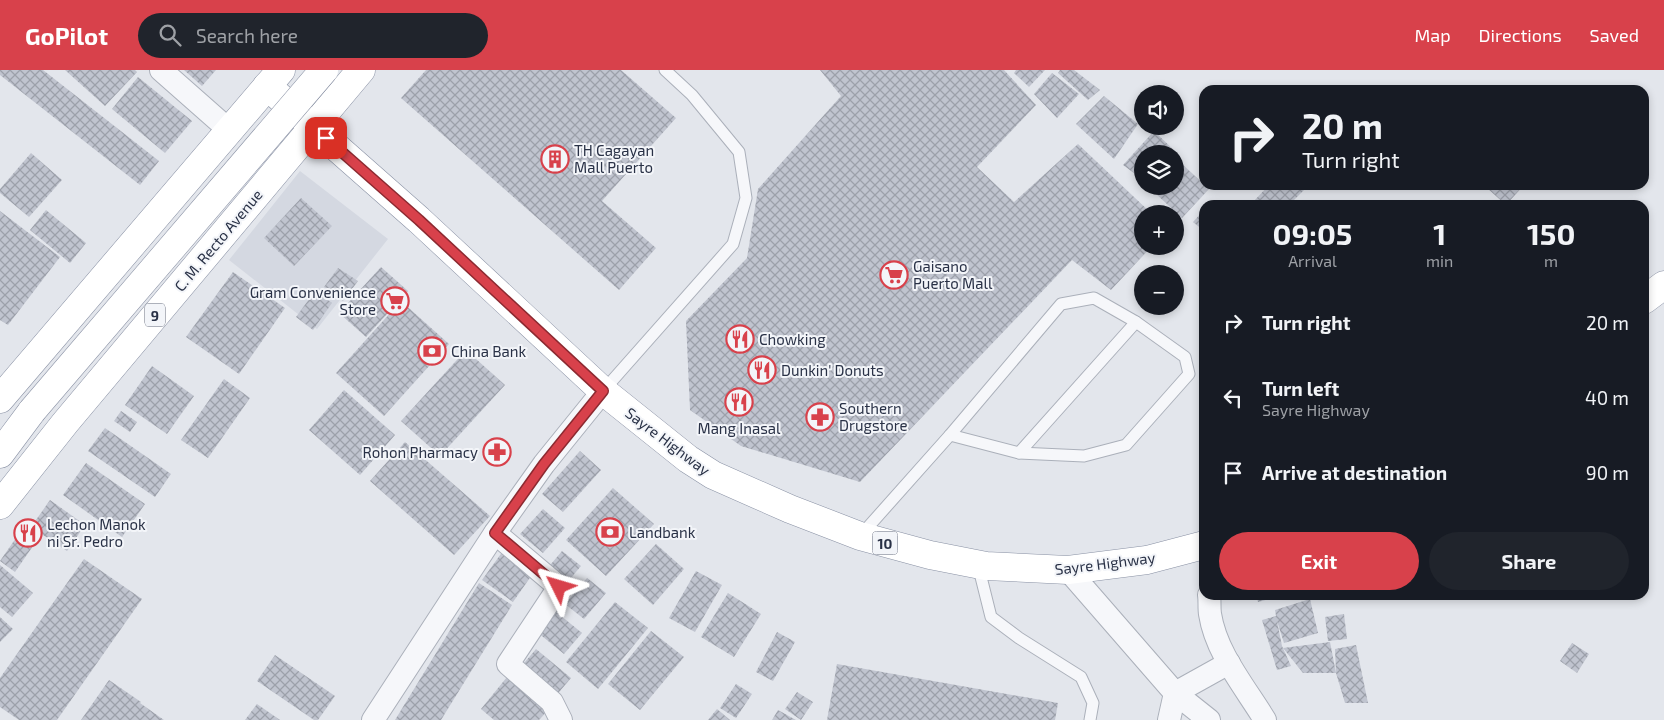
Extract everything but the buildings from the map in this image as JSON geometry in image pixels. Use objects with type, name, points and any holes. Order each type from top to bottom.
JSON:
[{"type":"highway","name":"C. M. Recto Avenue","points":[[0,454],[32,411],[324,70]]},
{"type":"highway","name":"C. M. Recto Avenue","points":[[0,505],[65,423],[361,70]]},
{"type":"highway","points":[[0,399],[274,78]]},
{"type":"highway","name":"Sayre Highway","points":[[274,78],[313,126],[419,220],[603,391],[688,459],[713,475],[790,509],[860,536],[930,555],[978,564],[1027,569],[1068,570],[1147,560],[1199,546]]},
{"type":"highway","points":[[1649,296],[1664,285]]},
{"type":"street","points":[[161,70],[229,130]]},
{"type":"street","points":[[373,720],[495,533],[544,464],[603,391]]},
{"type":"street","points":[[495,533],[559,587],[508,664],[552,702],[561,720]]},
{"type":"street","points":[[1068,570],[1175,693],[1208,720]]},
{"type":"street","points":[[1209,600],[1210,615],[1217,637],[1229,663],[1265,720]]},
{"type":"street","points":[[1169,720],[1175,693],[1229,663]]},
{"type":"lane","points":[[603,391],[732,244],[746,198],[739,152],[692,95],[665,70]]},
{"type":"lane","points":[[860,536],[950,435],[1060,304],[1094,298],[1136,322],[1185,357],[1189,374],[1126,445],[1084,456],[1019,453],[950,435]]},
{"type":"lane","points":[[1019,453],[1136,322]]},
{"type":"lane","points":[[978,564],[991,617],[1019,638],[1081,677],[1093,703],[1090,720]]},
{"type":"shaded area","points":[[300,171],[388,239],[317,329],[229,260]]},
{"type":"place","name":"TH Cagayan Mall Puerto","points":[[555,159]]},
{"type":"place","name":"Gaisano Puerto Mall","points":[[894,275]]},
{"type":"place","name":"Gram Convenience Store","points":[[395,301]]},
{"type":"place","name":"Chowking","points":[[740,339]]},
{"type":"place","name":"China Bank","points":[[432,351]]},
{"type":"place","name":"Dunkin' Donuts","points":[[762,370]]},
{"type":"place","name":"Mang Inasal","points":[[739,402]]},
{"type":"place","name":"Southern Drugstore","points":[[820,417]]},
{"type":"place","name":"Rohon Pharmacy","points":[[497,452]]},
{"type":"place","name":"Landbank","points":[[610,532]]},
{"type":"place","name":"Lechon Manok ni Sr. Pedro","points":[[28,533]]},
{"type":"route","points":[[326,138],[419,220],[603,391],[544,464],[495,533],[559,587]]}]
